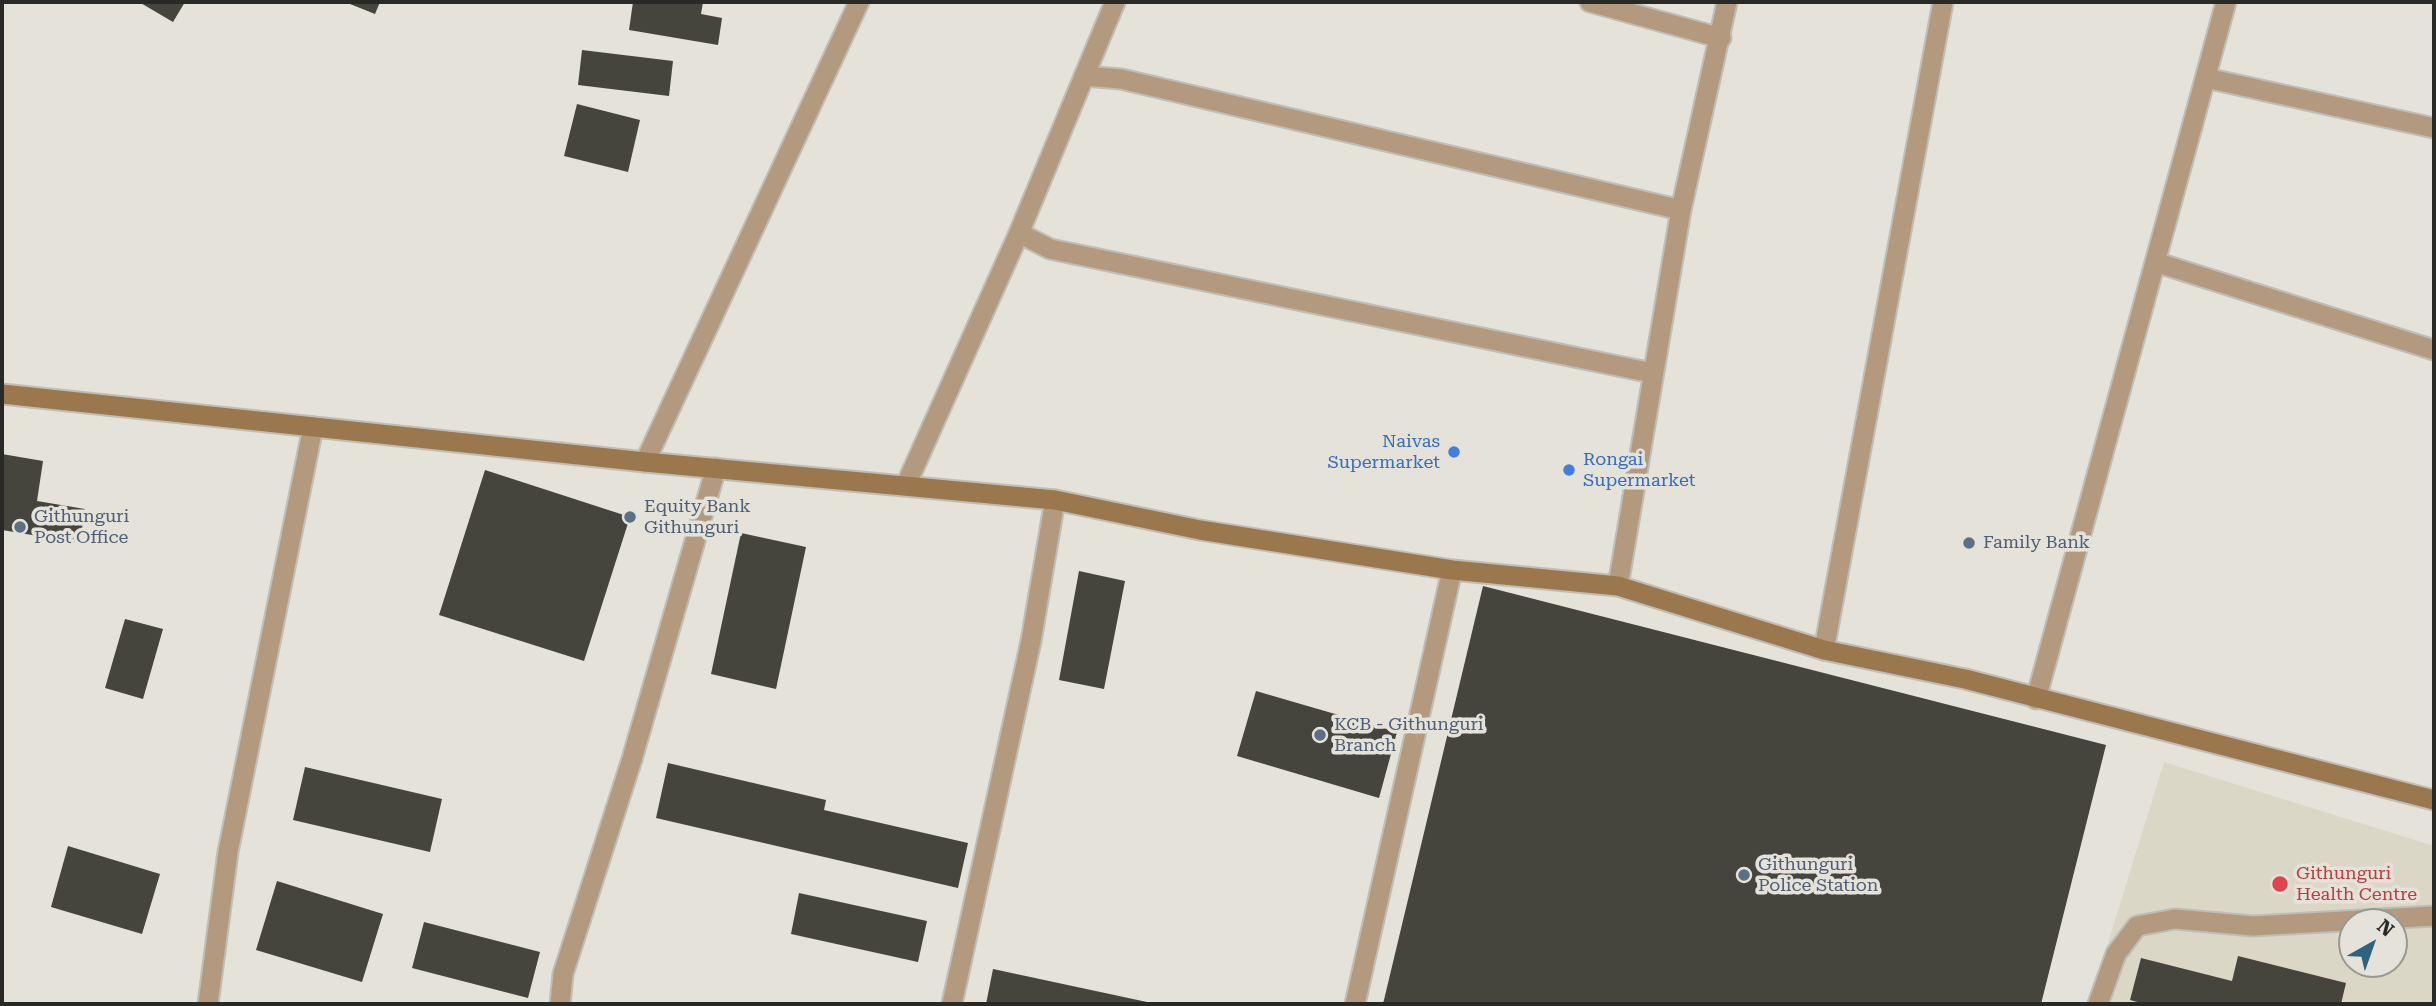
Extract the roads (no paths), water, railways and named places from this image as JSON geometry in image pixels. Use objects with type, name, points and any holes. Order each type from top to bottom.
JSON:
[{"type":"main road","points":[[2,394],[645,461],[1055,500],[1200,530],[1452,570],[1618,586],[1824,650],[1965,679],[2434,800]]},
{"type":"street","points":[[645,461],[859,2]]},
{"type":"street","points":[[906,485],[1019,233],[1115,2]]},
{"type":"street","points":[[1590,2],[1721,38]]},
{"type":"street","points":[[1618,586],[1681,210],[1727,2]]},
{"type":"street","points":[[1824,650],[1943,2]]},
{"type":"street","points":[[2036,699],[2226,2]]},
{"type":"street","points":[[1084,76],[1121,79],[1681,210]]},
{"type":"street","points":[[2206,78],[2434,128]]},
{"type":"street","points":[[1019,233],[1050,249],[1652,373]]},
{"type":"street","points":[[2155,262],[2434,350]]},
{"type":"street","points":[[208,1004],[228,852],[313,427]]},
{"type":"street","points":[[560,1004],[563,974],[632,759],[716,468]]},
{"type":"street","points":[[952,1004],[1031,641],[1055,500]]},
{"type":"street","points":[[1355,1004],[1452,570]]},
{"type":"street","points":[[2098,1004],[2116,954],[2137,926],[2175,919],[2253,926],[2434,916]]},
{"type":"place","name":"Naivas Supermarket","points":[[1454,452]]},
{"type":"place","name":"Rongai Supermarket","points":[[1569,470]]},
{"type":"place","name":"Equity Bank Githunguri","points":[[630,517]]},
{"type":"place","name":"Githunguri Post Office","points":[[20,527]]},
{"type":"place","name":"Family Bank","points":[[1969,543]]},
{"type":"place","name":"KCB - Githunguri Branch","points":[[1320,735]]},
{"type":"place","name":"Githunguri Police Station","points":[[1744,875]]},
{"type":"place","name":"Githunguri Health Centre","points":[[2280,884]]}]
